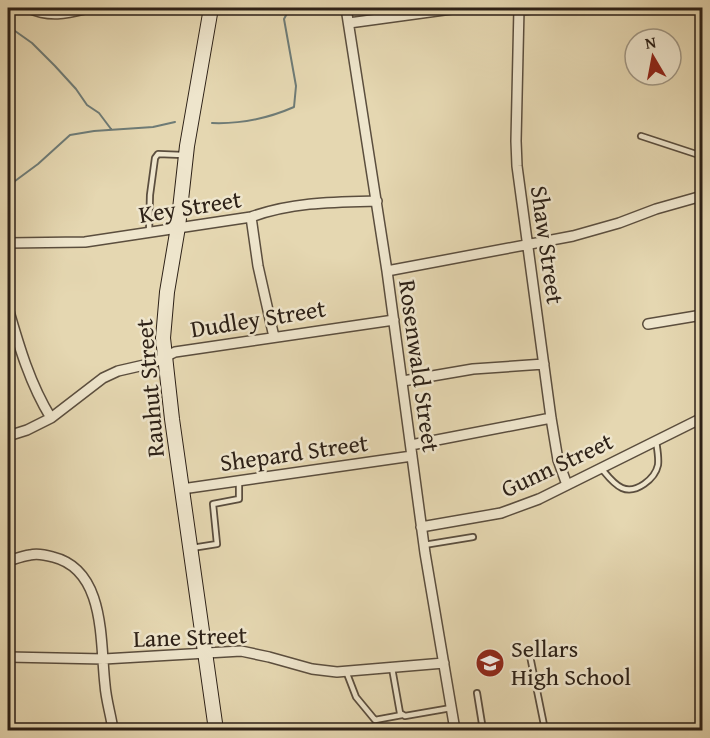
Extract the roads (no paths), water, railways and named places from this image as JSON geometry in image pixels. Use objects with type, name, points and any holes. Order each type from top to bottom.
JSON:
[{"type":"main road","name":"Rauhut Street","points":[[211,8],[186,155],[166,306],[164,338],[182,489],[216,730]]},
{"type":"street","points":[[29,8],[56,15],[90,8]]},
{"type":"street","name":"Rosenwald Street","points":[[346,8],[403,381],[424,545],[455,730]]},
{"type":"street","points":[[349,23],[459,8]]},
{"type":"street","points":[[519,9],[543,8]]},
{"type":"street","name":"Shaw Street","points":[[519,9],[516,141],[527,245],[551,418],[558,460],[567,485]]},
{"type":"street","points":[[387,271],[593,231],[702,196]]},
{"type":"street","name":"Key Street","points":[[8,243],[69,243],[251,218],[273,210],[303,204],[376,201]]},
{"type":"street","points":[[251,218],[258,266],[274,337]]},
{"type":"street","points":[[8,308],[12,339],[41,402],[51,418]]},
{"type":"street","points":[[648,324],[702,315]]},
{"type":"street","name":"Dudley Street","points":[[8,436],[27,430],[51,418],[103,378],[118,371],[153,363],[175,352],[394,320]]},
{"type":"street","points":[[403,381],[473,369],[544,364]]},
{"type":"street","points":[[411,445],[551,418]]},
{"type":"street","name":"Gunn Street","points":[[422,527],[501,513],[539,499],[702,418]]},
{"type":"street","name":"Shepard Street","points":[[182,489],[412,456]]},
{"type":"street","points":[[8,561],[32,554],[45,555],[67,562],[87,581],[93,596],[104,658],[105,686],[113,730]]},
{"type":"street","name":"Lane Street","points":[[8,657],[104,658],[241,651],[318,670],[346,671],[444,663]]},
{"type":"lane","points":[[641,136],[702,156]]},
{"type":"lane","points":[[148,233],[155,158],[158,154],[186,155]]},
{"type":"lane","points":[[601,468],[617,485],[627,490],[637,488],[651,477],[657,468],[656,441]]},
{"type":"lane","points":[[191,548],[217,544],[213,504],[239,499],[239,480]]},
{"type":"lane","points":[[424,545],[472,537]]},
{"type":"lane","points":[[530,656],[545,730]]},
{"type":"lane","points":[[392,668],[398,708],[402,714]]},
{"type":"lane","points":[[346,671],[357,697],[375,720],[452,708]]},
{"type":"lane","points":[[477,693],[483,730]]},
{"type":"waterway","points":[[212,123],[254,120],[294,107],[296,86],[284,19],[290,8]]},
{"type":"waterway","points":[[8,26],[32,43],[76,89],[87,105],[99,113],[111,129]]},
{"type":"waterway","points":[[8,192],[15,181],[70,135],[153,127],[175,122]]},
{"type":"place","name":"Sellars High School","points":[[490,663]]}]
